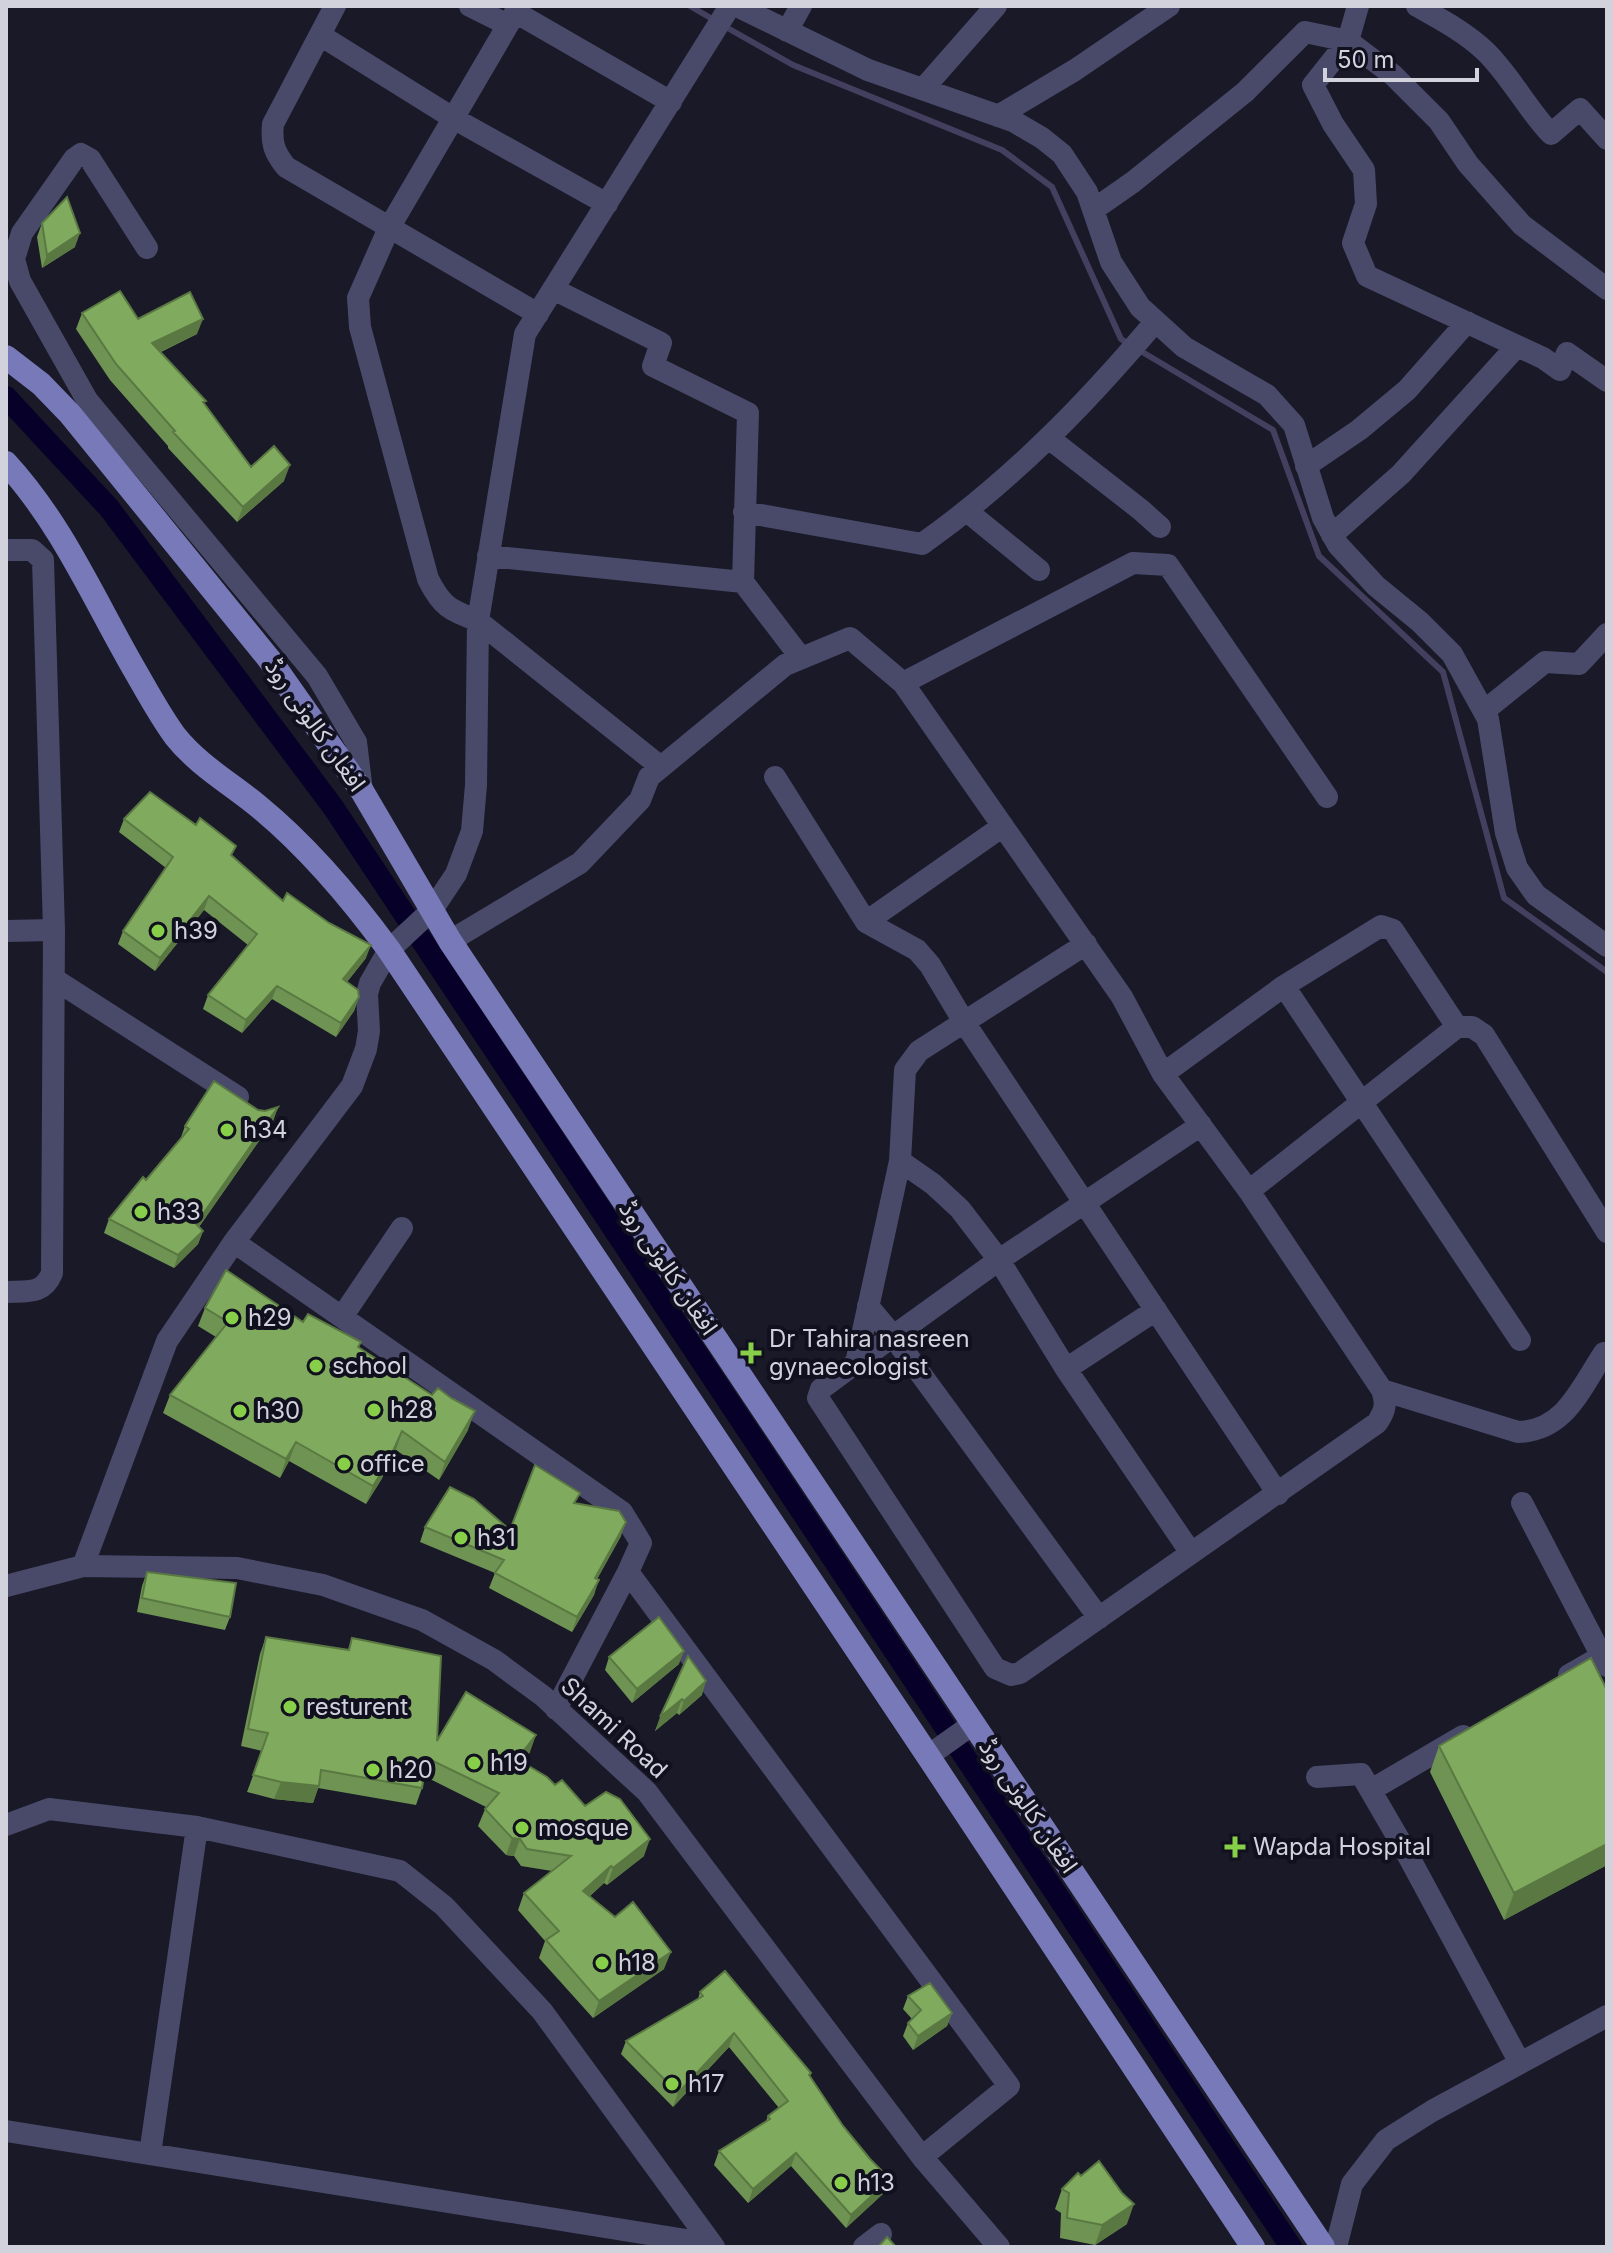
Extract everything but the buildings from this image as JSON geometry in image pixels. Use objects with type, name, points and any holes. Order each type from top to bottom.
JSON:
[{"type":"main road","name":"افغان کالونی روڈ","points":[[6,357],[41,384],[70,414],[269,659],[362,791],[427,915],[450,941],[1323,2247]]},
{"type":"main road","points":[[6,463],[45,510],[64,539],[125,654],[176,737],[209,770],[259,807],[298,843],[394,944],[1253,2247]]},
{"type":"street","points":[[335,6],[273,124],[272,141],[276,154],[286,167],[538,314]]},
{"type":"street","points":[[470,6],[514,15],[671,102]]},
{"type":"street","points":[[787,31],[801,6]]},
{"type":"street","points":[[923,89],[996,6]]},
{"type":"street","points":[[998,116],[1075,70],[1169,6]]},
{"type":"street","points":[[1358,6],[1348,41],[1313,85],[1333,124],[1364,170],[1366,204],[1353,243],[1367,276],[1543,358],[1560,370],[1567,353],[1607,381]]},
{"type":"street","points":[[1417,6],[1448,23],[1486,52],[1532,114],[1551,134],[1580,109],[1607,139]]},
{"type":"street","points":[[83,1566],[167,1341],[234,1242],[352,1086],[366,1049],[370,983],[394,944],[427,915],[456,874],[472,831],[476,785],[478,621],[525,334],[714,30],[731,8],[868,70],[998,116],[1042,138],[1062,154],[1079,178],[1111,262],[1140,307],[1184,347],[1267,395],[1294,425],[1323,518],[1332,535],[1355,567],[1420,622],[1452,654],[1488,719],[1506,833],[1517,868],[1536,895],[1607,946]]},
{"type":"street","points":[[514,15],[389,228],[358,298],[360,327],[428,579],[438,599],[448,609],[478,621],[661,767]]},
{"type":"street","points":[[1093,210],[1133,182],[1245,92],[1305,32],[1348,41],[1393,75],[1439,121],[1468,164],[1522,225],[1607,289]]},
{"type":"street","points":[[320,35],[453,118],[607,204]]},
{"type":"street","points":[[147,248],[90,159],[81,154],[74,159],[22,233],[14,259],[20,281],[87,400],[317,676],[356,742],[362,791]]},
{"type":"street","points":[[553,289],[661,343],[653,366],[748,413],[743,582],[801,658]]},
{"type":"street","points":[[744,512],[922,544],[968,512],[1050,439],[1110,376],[1155,322]]},
{"type":"street","points":[[1306,466],[1359,430],[1407,390],[1467,322]]},
{"type":"street","points":[[1332,535],[1401,474],[1517,346]]},
{"type":"street","points":[[1050,439],[1160,527]]},
{"type":"street","points":[[968,512],[1039,570]]},
{"type":"street","points":[[6,550],[32,550],[43,560],[54,930],[52,1273],[47,1284],[37,1291],[6,1292]]},
{"type":"street","points":[[488,556],[743,582]]},
{"type":"street","points":[[903,683],[1133,563],[1168,565],[1327,797]]},
{"type":"street","points":[[1484,711],[1545,662],[1579,664],[1607,634]]},
{"type":"street","points":[[450,941],[580,863],[640,800],[649,777],[785,665],[850,638],[903,683],[1122,997],[1163,1074],[1201,1125],[1249,1191],[1382,1390],[1386,1401],[1377,1423],[1020,1673],[1011,1675],[995,1668],[818,1398],[821,1389],[999,1260],[1201,1125]]},
{"type":"street","points":[[775,777],[866,922],[917,950],[930,965],[964,1022],[1278,1494]]},
{"type":"street","points":[[866,922],[1003,826]]},
{"type":"street","points":[[1163,1074],[1284,986],[1381,926],[1393,930],[1457,1027]]},
{"type":"street","points":[[6,931],[54,930]]},
{"type":"street","points":[[856,1363],[900,1161],[905,1070],[919,1051],[1086,944]]},
{"type":"street","points":[[54,979],[260,1111]]},
{"type":"street","points":[[1284,986],[1520,1340]]},
{"type":"street","points":[[1249,1191],[1457,1027],[1472,1027],[1484,1035],[1607,1232]]},
{"type":"street","points":[[900,1161],[933,1184],[960,1209],[999,1260],[1066,1369],[1191,1553]]},
{"type":"street","points":[[342,1317],[402,1228]]},
{"type":"street","points":[[234,1242],[622,1512],[641,1543],[556,1709]]},
{"type":"street","points":[[868,1306],[1099,1618]]},
{"type":"street","points":[[1066,1369],[1156,1310]]},
{"type":"street","points":[[1382,1390],[1518,1432],[1536,1432],[1561,1418],[1604,1353]]},
{"type":"street","points":[[1522,1503],[1604,1661],[1547,1687]]},
{"type":"street","name":"Shami Road","points":[[6,1586],[83,1566],[237,1568],[323,1585],[422,1620],[494,1660],[556,1709],[647,1792],[922,2157],[999,2247]]},
{"type":"street","points":[[628,1572],[1009,2086],[922,2157]]},
{"type":"street","points":[[928,1756],[973,1724]]},
{"type":"street","points":[[1371,1790],[1480,1727]]},
{"type":"street","points":[[1317,1777],[1361,1774],[1520,2063]]},
{"type":"street","points":[[6,1825],[49,1809],[197,1827],[400,1871],[444,1906],[542,2011],[713,2245]]},
{"type":"street","points":[[150,2154],[197,1827]]},
{"type":"street","points":[[1336,2247],[1352,2184],[1386,2140],[1432,2111],[1607,2016]]},
{"type":"street","points":[[6,2131],[713,2245]]},
{"type":"waterway","points":[[690,6],[714,20]]},
{"type":"waterway","points":[[724,26],[793,65],[1002,150],[1052,187],[1121,339],[1130,345]]},
{"type":"waterway","points":[[1139,350],[1273,430],[1319,556],[1443,672],[1504,898],[1607,972]]},
{"type":"waterway","points":[[6,397],[109,508],[333,807],[1291,2247]]},
{"type":"place","name":"h39","points":[[158,931]]},
{"type":"place","name":"h34","points":[[227,1130]]},
{"type":"place","name":"h33","points":[[141,1212]]},
{"type":"place","name":"h29","points":[[232,1318]]},
{"type":"place","name":"Dr Tahira nasreen gynaecologist","points":[[751,1353]]},
{"type":"place","name":"school","points":[[316,1366]]},
{"type":"place","name":"h28","points":[[374,1410]]},
{"type":"place","name":"h30","points":[[240,1411]]},
{"type":"place","name":"office","points":[[344,1464]]},
{"type":"place","name":"h31","points":[[461,1538]]},
{"type":"place","name":"resturent","points":[[290,1707]]},
{"type":"place","name":"h19","points":[[474,1763]]},
{"type":"place","name":"h20","points":[[373,1770]]},
{"type":"place","name":"mosque","points":[[522,1828]]},
{"type":"place","name":"Wapda Hospital","points":[[1235,1847]]},
{"type":"place","name":"h18","points":[[602,1963]]},
{"type":"place","name":"h17","points":[[672,2084]]},
{"type":"place","name":"h13","points":[[841,2183]]}]
